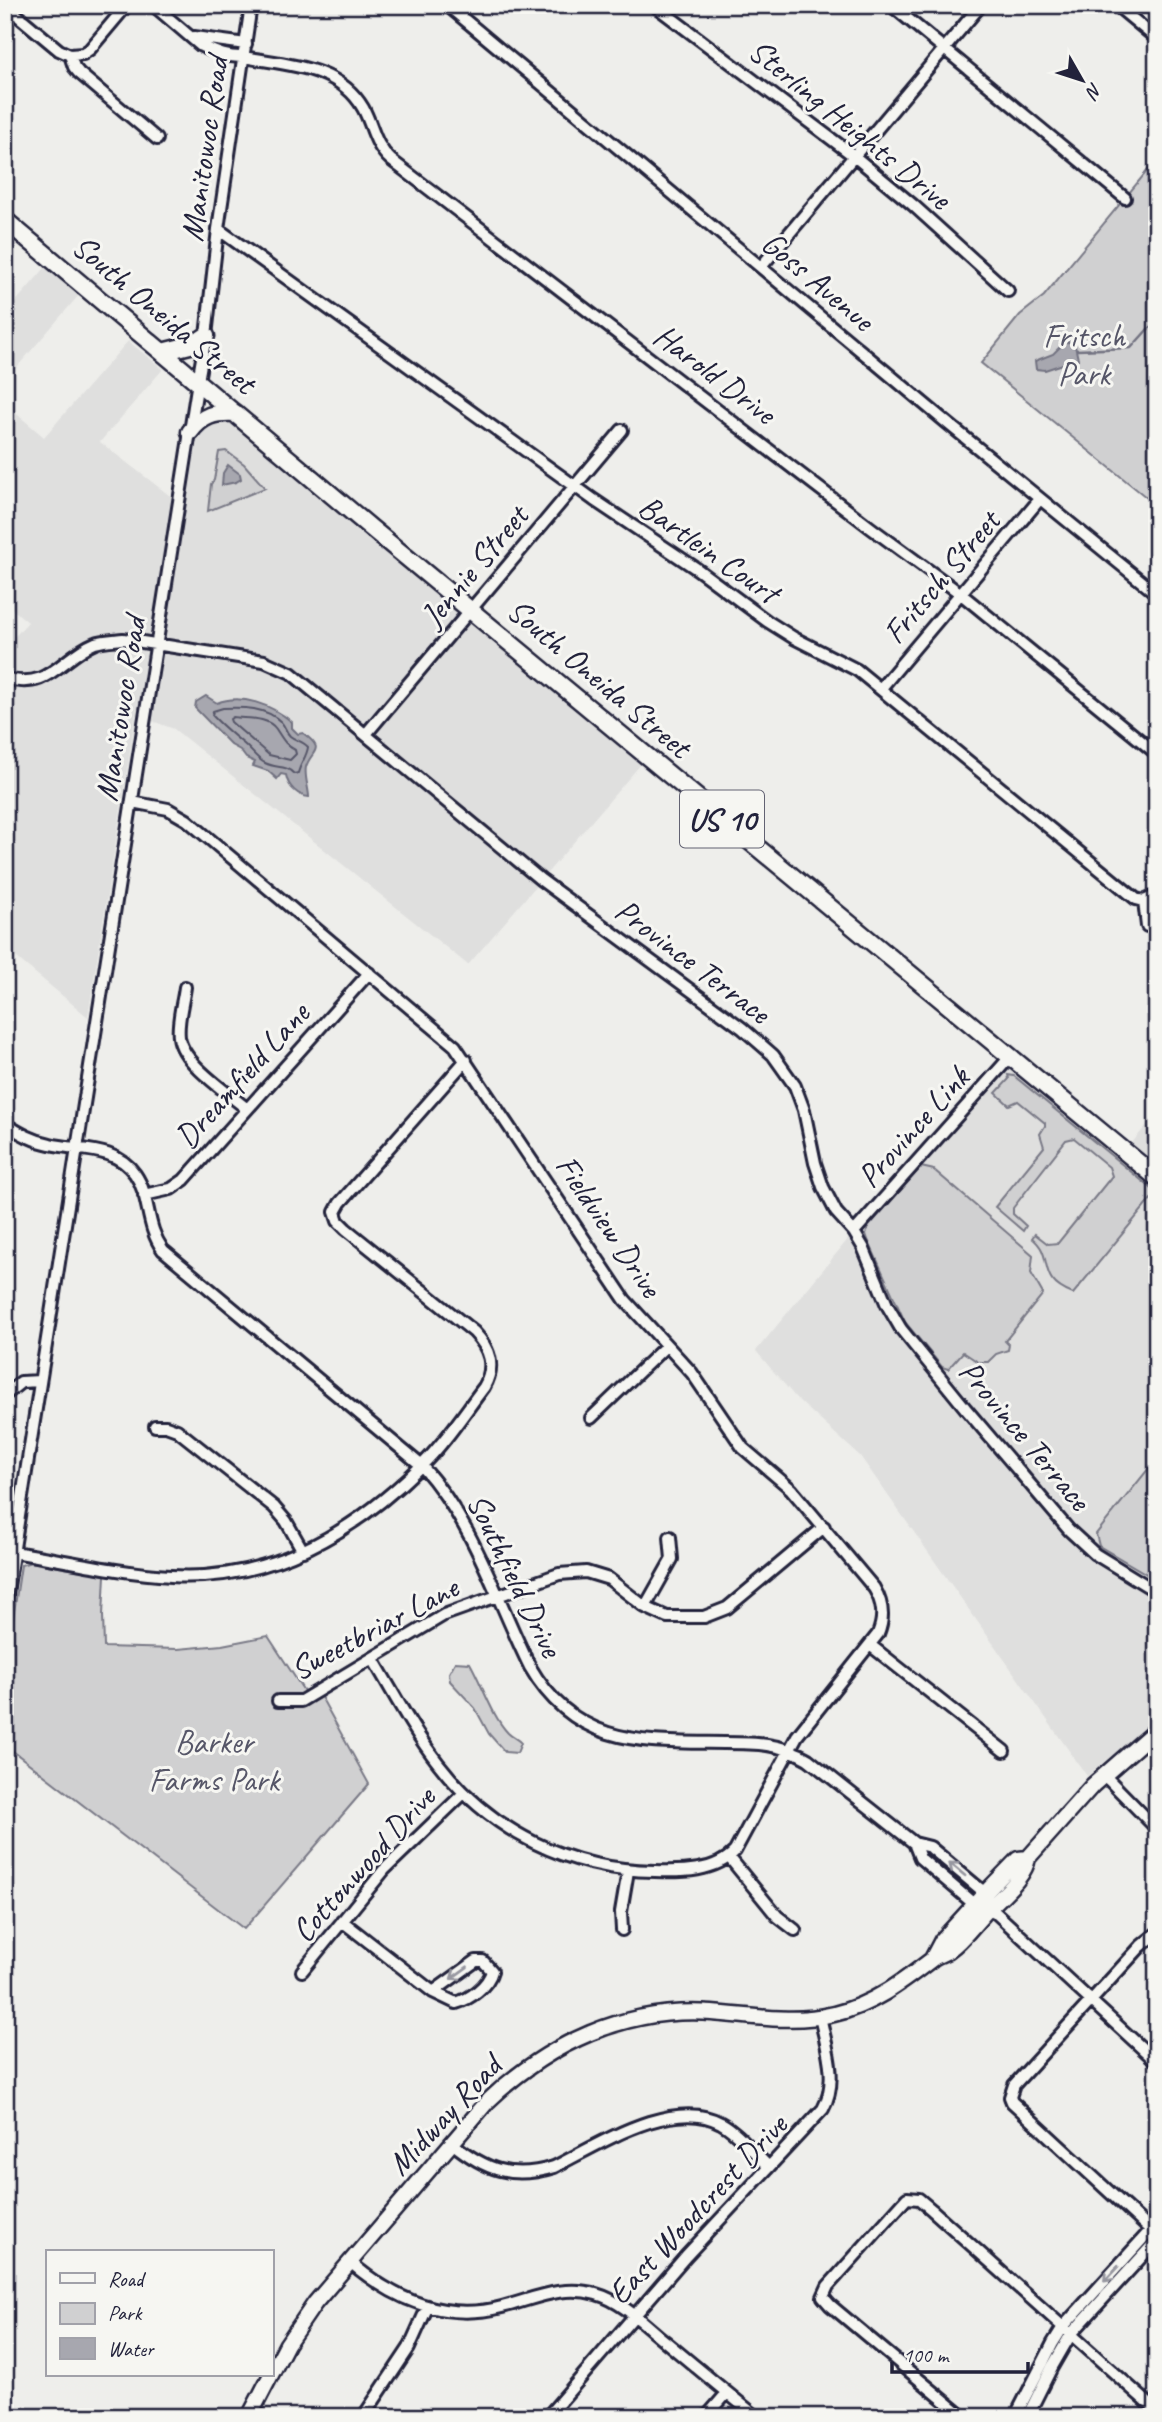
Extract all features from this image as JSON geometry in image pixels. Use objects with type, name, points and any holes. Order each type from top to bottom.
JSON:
[{"type":"highway","name":"South Oneida Street","points":[[5,220],[1157,1178]]},
{"type":"highway","points":[[162,352],[194,344],[206,336]]},
{"type":"highway","points":[[190,432],[208,415],[235,412]]},
{"type":"main road","name":"Midway Road","points":[[273,2373],[300,2324],[350,2262],[487,2102],[518,2074],[575,2038],[641,2017],[711,2013],[781,2020],[834,2014],[882,1996],[950,1949],[1018,1859],[1028,1858],[1104,1775],[1157,1729]]},
{"type":"main road","name":"Midway Road","points":[[932,1959],[942,1940],[975,1905],[988,1900]]},
{"type":"main road","name":"Midway Road","points":[[249,2417],[271,2376]]},
{"type":"street","points":[[5,5],[59,50],[70,55],[83,54],[90,49],[127,5]]},
{"type":"street","name":"Harold Drive","points":[[153,5],[201,46],[210,50],[232,58],[244,57],[316,71],[339,81],[358,100],[366,113],[378,146],[391,160],[961,594],[1157,754]]},
{"type":"street","name":"Manitowoc Road","points":[[5,1605],[206,336],[218,229],[251,5]]},
{"type":"street","name":"Goss Avenue","points":[[447,5],[1157,594]]},
{"type":"street","name":"Sterling Heights Drive","points":[[654,5],[854,156],[1008,291]]},
{"type":"street","points":[[891,5],[1125,198]]},
{"type":"street","points":[[761,267],[981,5]]},
{"type":"street","points":[[1116,5],[1157,38]]},
{"type":"street","points":[[191,36],[246,44]]},
{"type":"street","points":[[70,55],[79,73],[158,139]]},
{"type":"street","name":"Bartlein Court","points":[[218,229],[782,631],[839,659],[881,688],[1136,899],[1144,901]]},
{"type":"street","name":"Jennie Street","points":[[366,734],[622,430]]},
{"type":"street","name":"Fritsch Street","points":[[881,688],[1040,499]]},
{"type":"street","name":"Province Terrace","points":[[5,678],[17,682],[42,679],[89,647],[104,641],[123,639],[264,661],[283,668],[541,880],[715,1007],[773,1055],[788,1075],[800,1096],[823,1187],[836,1212],[854,1232],[868,1256],[887,1305],[901,1329],[1074,1535],[1095,1554],[1157,1592]]},
{"type":"street","name":"Fieldview Drive","points":[[132,802],[168,809],[187,820],[447,1038],[466,1060],[625,1300],[702,1386],[743,1448],[786,1483],[879,1596],[882,1624],[870,1645],[804,1727],[729,1857]]},
{"type":"street","points":[[1147,926],[1144,901],[1157,895]]},
{"type":"street","name":"Dreamfield Lane","points":[[144,1195],[177,1185],[369,973]]},
{"type":"street","points":[[185,987],[179,1026],[183,1052],[247,1109]]},
{"type":"street","name":"Province Link","points":[[854,1232],[1010,1057]]},
{"type":"street","points":[[13,1552],[150,1574],[188,1577],[245,1571],[303,1551],[347,1527],[422,1465],[484,1387],[489,1378],[491,1359],[474,1332],[346,1229],[338,1221],[335,1212],[466,1060]]},
{"type":"street","name":"Southfield Drive","points":[[5,1124],[33,1140],[110,1155],[128,1166],[139,1182],[152,1232],[163,1250],[422,1465],[461,1518],[515,1638],[540,1684],[564,1710],[590,1726],[634,1740],[757,1743],[790,1749],[833,1777],[914,1843],[930,1846],[1157,2062]]},
{"type":"street","points":[[590,1418],[666,1346]]},
{"type":"street","points":[[5,1395],[21,1382],[40,1381]]},
{"type":"street","points":[[155,1426],[177,1430],[274,1507],[286,1521],[303,1551]]},
{"type":"street","name":"Sweetbriar Lane","points":[[278,1701],[301,1701],[444,1615],[559,1573],[586,1572],[615,1582],[645,1607],[667,1617],[704,1617],[719,1613],[824,1528]]},
{"type":"street","points":[[645,1607],[671,1559],[670,1537]]},
{"type":"street","points":[[870,1645],[1004,1751]]},
{"type":"street","points":[[373,1659],[425,1744],[464,1793],[502,1825],[541,1847],[576,1860],[628,1871],[694,1869],[722,1863],[729,1857],[777,1916],[795,1930]]},
{"type":"street","points":[[1104,1775],[1157,1829]]},
{"type":"street","name":"Cottonwood Drive","points":[[302,1971],[384,1870],[464,1793]]},
{"type":"street","name":"Southfield Drive","points":[[914,1843],[919,1858],[975,1905]]},
{"type":"street","points":[[622,1930],[621,1912],[628,1871]]},
{"type":"street","points":[[342,1921],[433,1992],[450,2002],[461,2002],[486,1983],[492,1971],[483,1961],[476,1961],[433,1992]]},
{"type":"street","points":[[1015,2417],[1052,2343],[1067,2330],[1155,2232],[1012,2102],[1010,2097],[1014,2085],[1141,1946],[1157,1933]]},
{"type":"street","name":"East Woodcrest Drive","points":[[547,2417],[634,2315],[815,2119],[829,2099],[832,2078],[820,2016]]},
{"type":"street","points":[[452,2143],[479,2163],[497,2171],[537,2172],[554,2167],[655,2119],[687,2113],[721,2123],[769,2167]]},
{"type":"street","points":[[964,2417],[823,2297],[828,2286],[907,2198],[914,2197],[932,2210],[1157,2411]]},
{"type":"street","points":[[350,2262],[394,2294],[427,2308],[479,2311],[501,2308],[551,2292],[571,2290],[597,2294],[634,2315],[757,2417]]},
{"type":"street","points":[[363,2417],[409,2348],[427,2308]]},
{"type":"street","points":[[1027,2417],[1067,2330]]},
{"type":"street","points":[[706,2417],[727,2392]]},
{"type":"shaded area","points":[[52,260],[85,288],[5,381],[5,314]]},
{"type":"shaded area","points":[[128,341],[163,369],[100,442],[178,502],[190,432],[220,412],[647,757],[468,965],[174,729],[136,715],[88,1017],[5,948],[5,647],[28,622],[5,603],[5,404],[44,437]]},
{"type":"shaded area","points":[[1010,1057],[1125,1151],[1157,1113],[1157,1718],[1087,1776],[860,1456],[797,1399],[756,1351],[854,1232]]},
{"type":"green space","name":"Fritsch Park","points":[[1157,159],[1157,506],[981,363],[1020,315],[1044,296]]},
{"type":"green space","points":[[226,451],[244,464],[265,488],[208,511],[219,452]]},
{"type":"green space","points":[[1008,1075],[1014,1076],[1157,1193],[1157,1202],[1151,1199],[1073,1294],[1054,1282],[1039,1245],[1032,1238],[1035,1234],[1048,1244],[1058,1243],[1112,1176],[1109,1167],[1074,1138],[1066,1140],[1013,1208],[1013,1214],[1026,1226],[1023,1231],[995,1207],[1044,1147],[1040,1134],[1045,1123],[1018,1101],[1009,1105],[996,1093],[1009,1079]]},
{"type":"green space","points":[[921,1167],[934,1170],[1033,1255],[1031,1273],[1043,1294],[1005,1341],[1009,1345],[1008,1350],[996,1354],[988,1362],[978,1362],[963,1352],[948,1369],[942,1367],[905,1322],[868,1240],[866,1234],[869,1226]]},
{"type":"green space","points":[[1157,1458],[1157,1580],[1099,1546],[1096,1534]]},
{"type":"green space","name":"Barker Farms Park","points":[[31,1562],[105,1575],[104,1647],[178,1649],[222,1645],[268,1636],[304,1691],[315,1686],[369,1784],[244,1929],[5,1745],[5,1673],[21,1565]]},
{"type":"green space","points":[[455,1662],[470,1663],[497,1718],[508,1733],[521,1743],[517,1753],[505,1752],[489,1734],[475,1708],[450,1681],[449,1673]]},
{"type":"water","points":[[1074,341],[1078,359],[1045,370],[1036,369],[1035,361],[1053,354],[1064,343]]},
{"type":"water","points":[[228,465],[240,474],[241,479],[222,485],[223,473]]},
{"type":"water","points":[[206,696],[217,703],[236,699],[266,706],[292,722],[292,728],[298,734],[303,733],[310,739],[316,747],[306,767],[309,797],[294,790],[286,775],[281,774],[277,779],[268,771],[253,766],[255,762],[231,745],[195,708],[196,702]]},
{"type":"waterway","points":[[1077,350],[1131,348],[1148,329],[1157,324]]}]
